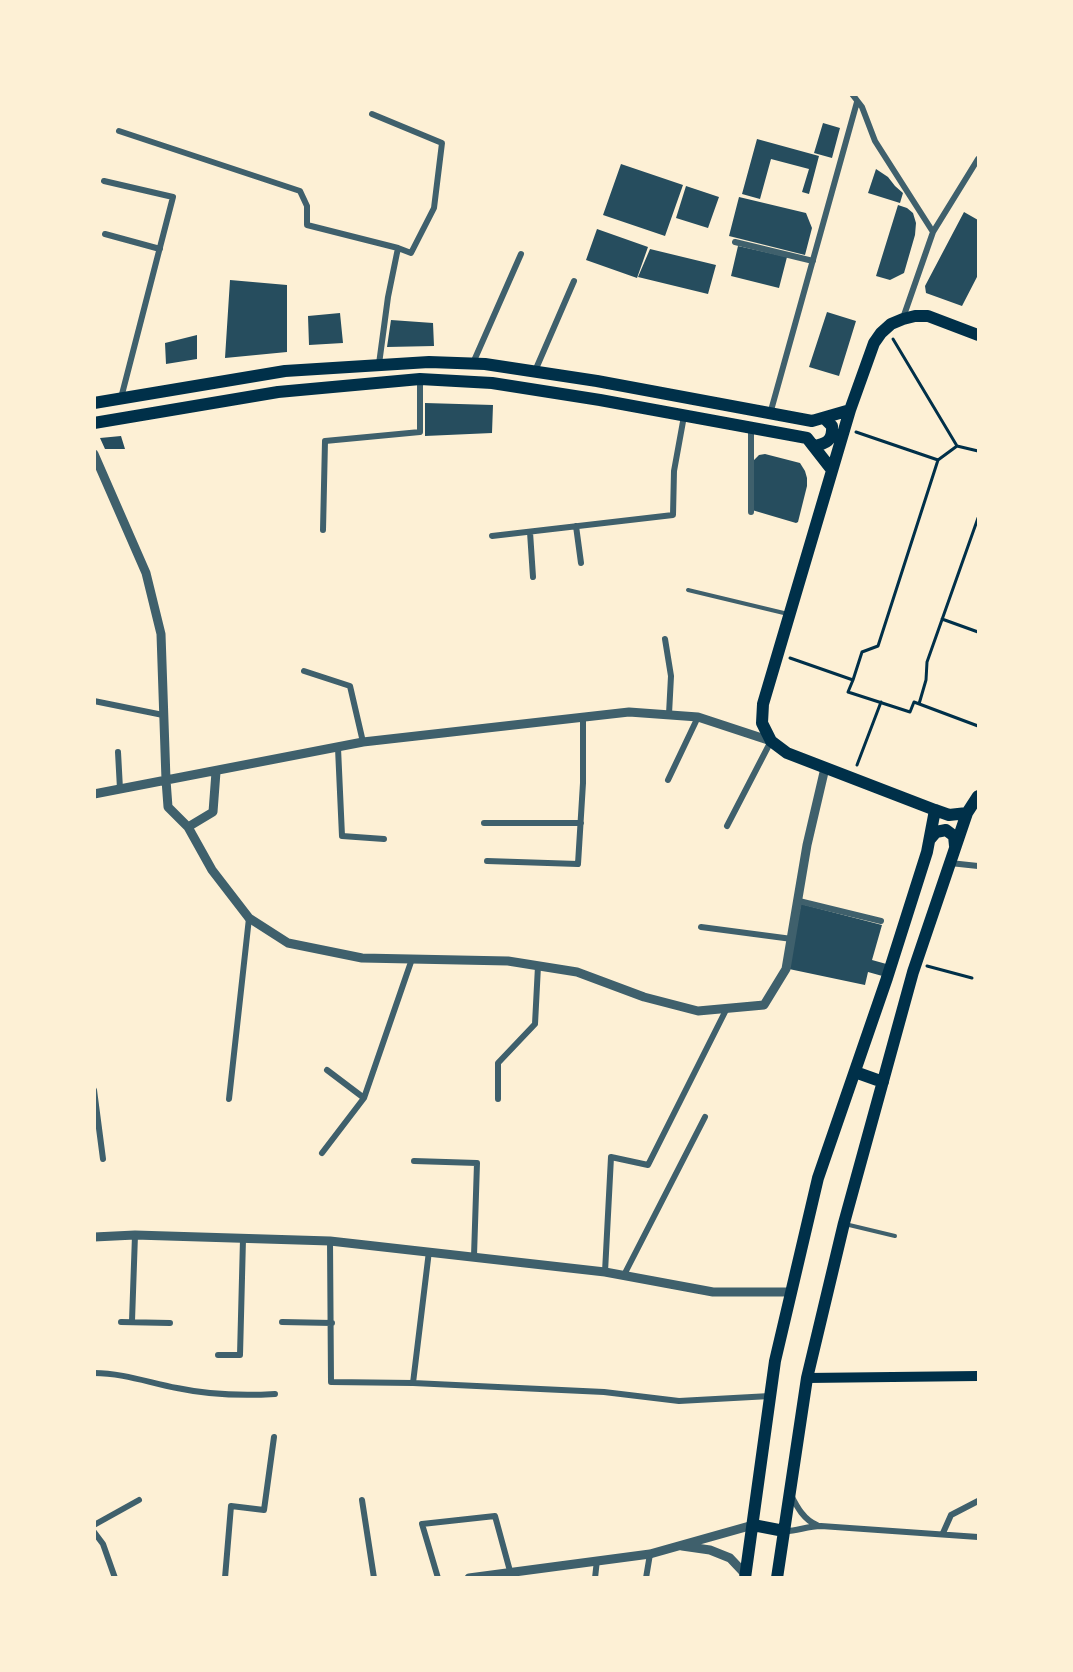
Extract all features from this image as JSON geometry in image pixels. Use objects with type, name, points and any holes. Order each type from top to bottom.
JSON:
[{"type":"main road","points":[[966,813],[949,815],[787,753],[771,741],[762,723],[763,704],[777,654],[844,428],[874,343],[886,328],[903,319],[928,316],[978,335]]},
{"type":"main road","points":[[94,404],[285,371],[429,362],[472,363],[535,371],[812,421],[850,410]]},
{"type":"main road","points":[[94,423],[278,392],[420,379],[492,383],[807,438],[832,470]]},
{"type":"main road","points":[[813,446],[831,439],[832,426],[824,418]]},
{"type":"main road","points":[[777,1578],[807,1378],[844,1223],[916,964],[966,813],[978,796]]},
{"type":"main road","points":[[746,1576],[775,1361],[818,1178],[930,840],[935,810]]},
{"type":"main road","points":[[930,840],[936,831],[946,830],[954,837],[955,847]]},
{"type":"main road","points":[[855,1072],[883,1082]]},
{"type":"main road","points":[[807,1378],[978,1376]]},
{"type":"main road","points":[[753,1525],[784,1531]]},
{"type":"street","points":[[852,94],[862,107],[875,141],[933,232]]},
{"type":"street","points":[[770,415],[857,102]]},
{"type":"street","points":[[119,130],[300,191],[307,206],[307,225],[398,248],[411,254],[434,208],[442,143],[372,114]]},
{"type":"street","points":[[903,319],[933,232],[978,159]]},
{"type":"street","points":[[104,181],[173,197],[121,398]]},
{"type":"street","points":[[105,234],[160,249]]},
{"type":"street","points":[[735,242],[813,261]]},
{"type":"street","points":[[379,364],[388,297],[398,248]]},
{"type":"street","points":[[472,363],[521,254]]},
{"type":"street","points":[[535,371],[574,281]]},
{"type":"street","points":[[323,530],[325,441],[420,432],[420,379]]},
{"type":"street","points":[[492,536],[673,515],[674,471],[684,415]]},
{"type":"street","points":[[751,427],[751,512]]},
{"type":"street","points":[[94,454],[146,573],[160,634],[168,807],[188,827],[212,870],[249,918],[288,942],[362,958],[508,961],[577,972],[644,997],[698,1011],[764,1005],[786,969],[807,845],[825,768]]},
{"type":"street","points":[[576,526],[581,563]]},
{"type":"street","points":[[530,532],[533,577]]},
{"type":"street","points":[[665,639],[671,676],[669,714]]},
{"type":"street","points":[[304,671],[350,686],[363,742]]},
{"type":"street","points":[[94,701],[163,715]]},
{"type":"street","points":[[94,794],[363,742],[629,712],[669,714],[698,717],[771,741],[727,826]]},
{"type":"street","points":[[487,861],[578,864],[583,783],[583,717]]},
{"type":"street","points":[[668,780],[698,717]]},
{"type":"street","points":[[338,748],[342,836],[384,839]]},
{"type":"street","points":[[118,752],[120,789]]},
{"type":"street","points":[[188,827],[213,812],[216,772]]},
{"type":"street","points":[[484,823],[581,823]]},
{"type":"street","points":[[949,863],[978,866]]},
{"type":"street","points":[[799,901],[881,921]]},
{"type":"street","points":[[229,1100],[249,918]]},
{"type":"street","points":[[701,927],[792,939]]},
{"type":"street","points":[[322,1153],[364,1098],[411,959]]},
{"type":"street","points":[[498,1099],[498,1062],[534,1024],[537,966]]},
{"type":"street","points":[[605,1272],[611,1156],[648,1165],[726,1010]]},
{"type":"street","points":[[327,1071],[364,1098]]},
{"type":"street","points":[[94,1090],[103,1159]]},
{"type":"street","points":[[624,1275],[705,1117]]},
{"type":"street","points":[[414,1161],[477,1163],[474,1256]]},
{"type":"street","points":[[94,1237],[135,1235],[330,1241],[605,1272],[713,1292],[791,1292]]},
{"type":"street","points":[[132,1322],[135,1235]]},
{"type":"street","points":[[218,1355],[240,1355],[243,1239]]},
{"type":"street","points":[[330,1241],[331,1382],[412,1383],[604,1392],[680,1401],[770,1396]]},
{"type":"street","points":[[412,1383],[429,1251]]},
{"type":"street","points":[[121,1322],[170,1323]]},
{"type":"street","points":[[282,1322],[332,1323]]},
{"type":"street","points":[[94,1373],[110,1373],[179,1389],[234,1396],[275,1394]]},
{"type":"street","points":[[225,1578],[231,1506],[264,1510],[274,1437]]},
{"type":"street","points":[[790,1491],[801,1512],[811,1522],[821,1526]]},
{"type":"street","points":[[94,1525],[139,1500]]},
{"type":"street","points":[[362,1500],[374,1578]]},
{"type":"street","points":[[943,1533],[951,1515],[978,1501]]},
{"type":"street","points":[[438,1578],[423,1524],[495,1516],[510,1571]]},
{"type":"street","points":[[469,1578],[650,1554],[753,1525]]},
{"type":"street","points":[[784,1531],[791,1532],[801,1527],[821,1526],[978,1537]]},
{"type":"street","points":[[94,1532],[103,1544],[115,1578]]},
{"type":"street","points":[[677,1545],[710,1550],[730,1558],[746,1576]]},
{"type":"street","points":[[646,1578],[650,1554]]},
{"type":"street","points":[[595,1578],[597,1560]]},
{"type":"lane","points":[[688,590],[789,614]]},
{"type":"lane","points":[[844,1223],[895,1236]]},
{"type":"path","points":[[886,328],[957,446],[978,451]]},
{"type":"path","points":[[844,428],[938,460]]},
{"type":"path","points":[[957,446],[938,460],[878,646],[862,652],[848,692],[910,712],[914,702],[978,726]]},
{"type":"path","points":[[919,704],[926,680],[927,662],[978,518]]},
{"type":"path","points":[[942,620],[978,632]]},
{"type":"path","points":[[777,654],[853,680]]},
{"type":"path","points":[[852,778],[881,702]]},
{"type":"path","points":[[916,964],[972,978]]},
{"type":"building","points":[[823,123],[840,128],[832,158],[814,153]]},
{"type":"building","points":[[757,139],[819,156],[809,194],[802,192],[809,169],[771,159],[760,199],[742,194]]},
{"type":"building","points":[[621,164],[683,185],[665,236],[603,215]]},
{"type":"building","points":[[876,169],[888,177],[903,193],[900,203],[868,193]]},
{"type":"building","points":[[686,186],[719,197],[708,228],[676,218]]},
{"type":"building","points":[[739,197],[806,213],[812,228],[805,255],[729,236]]},
{"type":"building","points":[[898,205],[913,213],[916,223],[915,235],[904,273],[890,280],[876,276]]},
{"type":"building","points":[[964,212],[978,220],[978,275],[962,306],[926,293],[925,286]]},
{"type":"building","points":[[597,229],[648,247],[637,278],[586,260]]},
{"type":"building","points":[[738,246],[787,257],[779,288],[731,276]]},
{"type":"building","points":[[650,249],[716,265],[708,294],[638,277]]},
{"type":"building","points":[[230,280],[287,285],[287,352],[225,358]]},
{"type":"building","points":[[827,312],[856,321],[839,376],[809,367]]},
{"type":"building","points":[[340,313],[343,343],[309,345],[308,316]]},
{"type":"building","points":[[391,320],[433,323],[434,346],[387,347]]},
{"type":"building","points":[[197,335],[197,359],[166,364],[165,343]]},
{"type":"building","points":[[425,403],[493,405],[492,433],[425,436]]},
{"type":"building","points":[[121,436],[125,449],[105,449],[100,438]]},
{"type":"building","points":[[765,454],[800,463],[805,471],[807,486],[796,523],[752,510],[752,462],[759,455]]},
{"type":"building","points":[[801,904],[882,925],[872,960],[890,965],[886,977],[868,972],[865,985],[789,969]]}]
